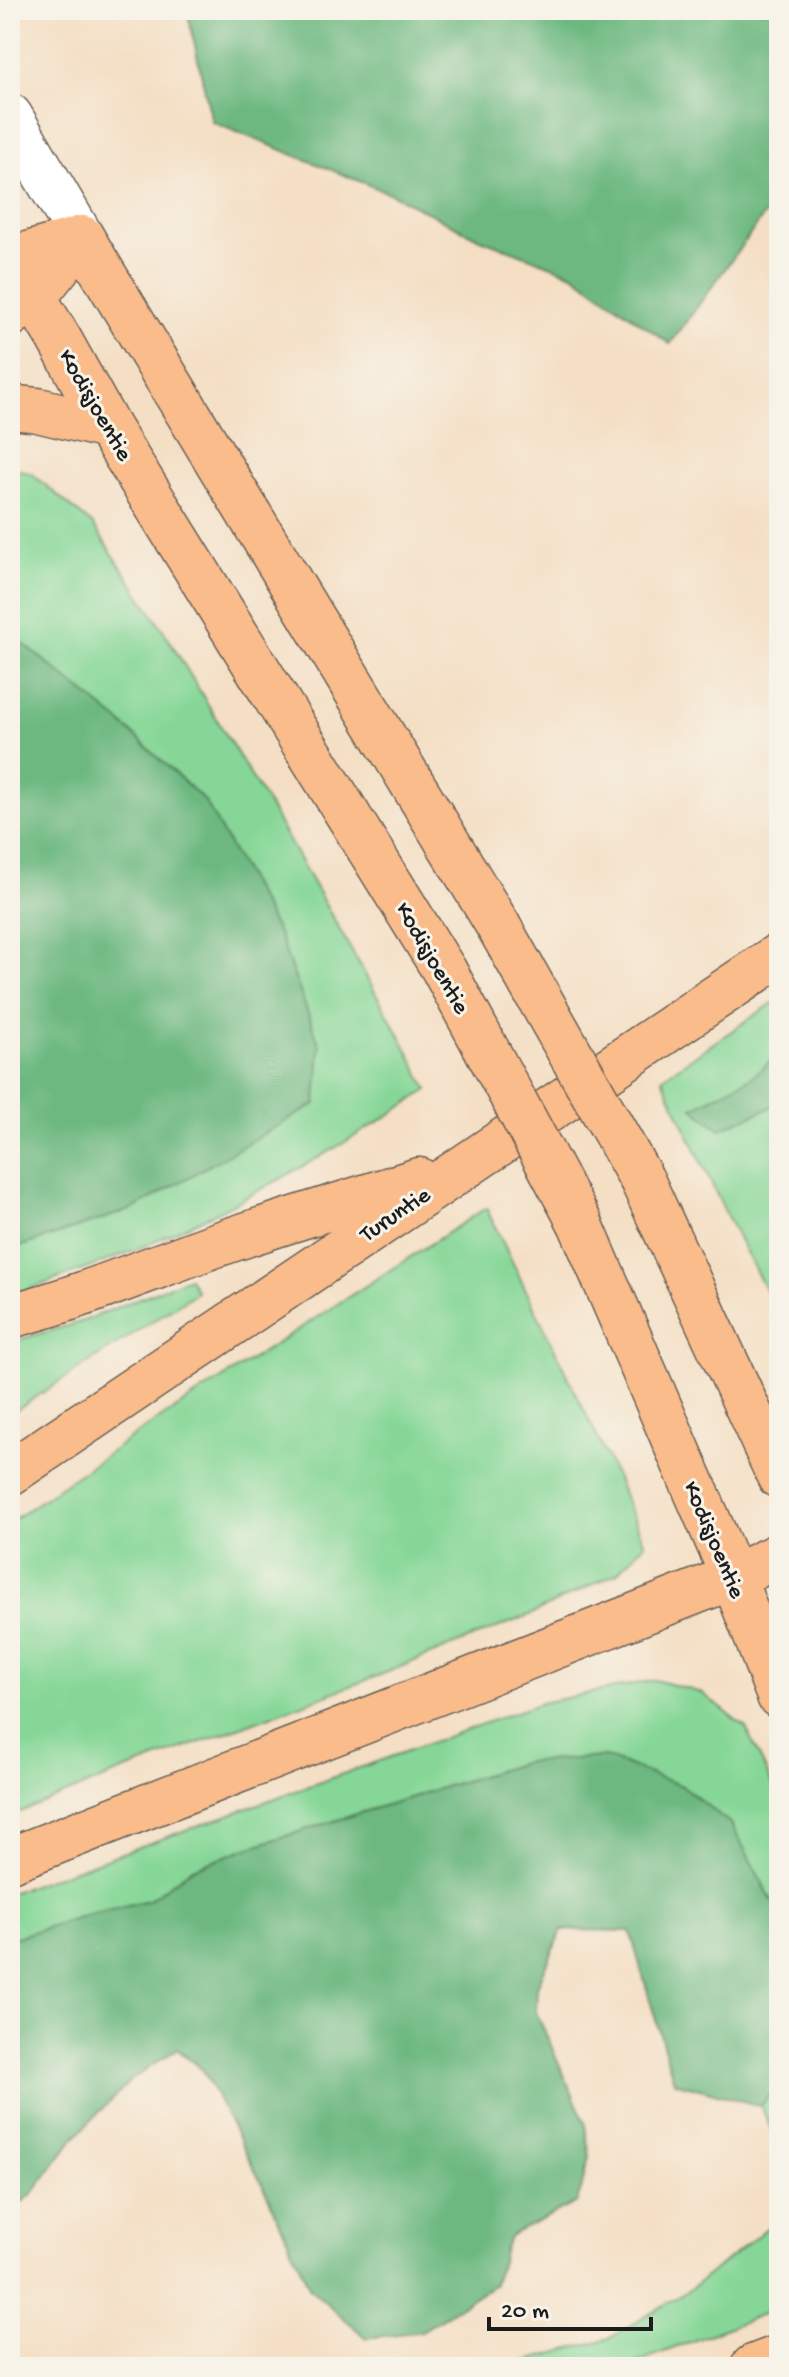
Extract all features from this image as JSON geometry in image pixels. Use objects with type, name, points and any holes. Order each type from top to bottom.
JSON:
[{"type":"main road","points":[[10,259],[82,238]]},
{"type":"main road","points":[[22,306],[82,238]]},
{"type":"main road","points":[[82,238],[499,927],[642,1180],[779,1476]]},
{"type":"main road","name":"Kodisjoentie","points":[[10,259],[22,306],[108,427],[444,970],[580,1223],[733,1577],[779,1696]]},
{"type":"main road","points":[[10,407],[38,410],[108,427]]},
{"type":"main road","name":"Turuntie","points":[[10,1473],[779,955]]},
{"type":"main road","points":[[10,1316],[123,1281],[213,1246],[467,1164]]},
{"type":"main road","points":[[10,1860],[733,1577],[779,1555]]},
{"type":"main road","points":[[753,2367],[779,2357]]},
{"type":"street","points":[[10,116],[82,238]]},
{"type":"green space","points":[[187,10],[779,10],[779,218],[773,203],[670,344],[573,274],[478,238],[394,195],[212,122]]},
{"type":"green space","points":[[10,467],[32,474],[93,525],[162,628],[273,813],[428,1090],[326,1153],[221,1210],[118,1257],[10,1294]]},
{"type":"green space","points":[[10,633],[118,720],[205,801],[279,935],[320,1046],[316,1104],[133,1209],[10,1250]]},
{"type":"green space","points":[[779,999],[779,1316],[725,1212],[662,1078]]},
{"type":"green space","points":[[779,1054],[779,1104],[720,1129],[693,1108],[752,1077]]},
{"type":"green space","points":[[486,1208],[608,1459],[645,1544],[617,1573],[532,1614],[10,1816],[10,1522],[132,1437]]},
{"type":"green space","points":[[189,1278],[197,1292],[10,1414],[10,1342],[81,1322]]},
{"type":"green space","points":[[655,1680],[702,1693],[746,1728],[779,1799],[779,1914],[731,1824],[526,1762],[247,1848],[193,1868],[149,1900],[86,1915],[10,1939],[10,1893],[541,1703]]},
{"type":"green space","points":[[605,1757],[682,1786],[731,1824],[779,1914],[779,2082],[761,2106],[674,2082],[630,1931],[562,1930],[537,1987],[536,2012],[585,2122],[590,2157],[577,2202],[509,2236],[494,2284],[422,2331],[367,2338],[310,2289],[267,2194],[203,2070],[177,2049],[131,2080],[73,2139],[34,2192],[10,2212],[10,1939],[86,1915],[149,1900],[193,1868],[247,1848],[431,1791],[526,1762]]},
{"type":"green space","points":[[779,2082],[779,2148],[761,2106]]},
{"type":"green space","points":[[779,2174],[779,2308],[625,2367],[505,2367],[610,2338],[692,2288],[772,2224]]}]
